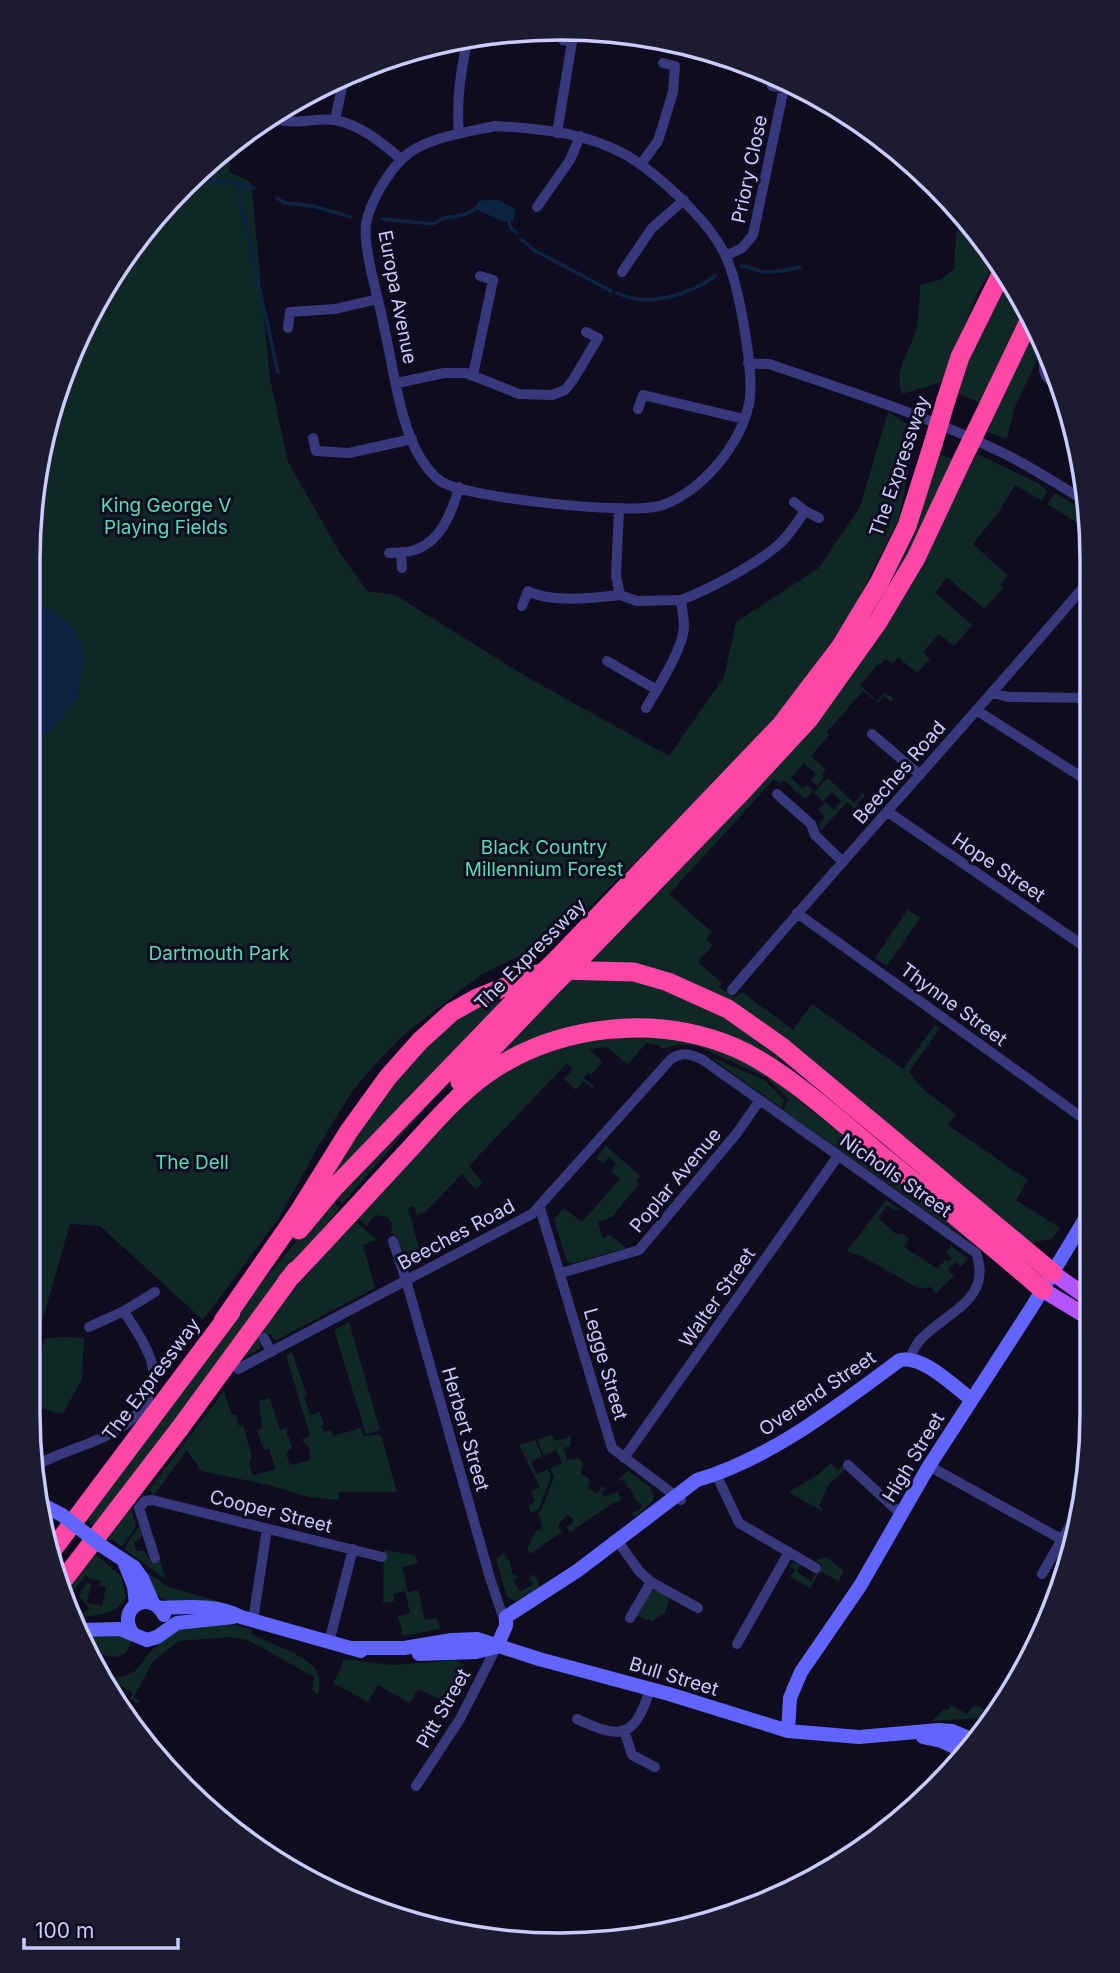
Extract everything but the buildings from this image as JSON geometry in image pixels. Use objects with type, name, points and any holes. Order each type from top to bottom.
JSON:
[{"type":"highway","name":"The Expressway","points":[[57,1544],[223,1321],[333,1189],[707,805],[781,725],[841,646],[879,583],[907,526],[960,356],[998,280]]},
{"type":"highway","name":"The Expressway","points":[[67,1576],[288,1281],[360,1190],[410,1134],[735,799],[809,719],[885,611],[916,558],[1025,329]]},
{"type":"highway","points":[[223,1321],[298,1213],[349,1131],[388,1077],[420,1041],[452,1012],[477,999],[537,974],[559,970],[634,972],[668,982],[728,1009],[782,1047],[1048,1282]]},
{"type":"highway","points":[[288,1281],[433,1124],[482,1077],[516,1055],[554,1040],[598,1031],[637,1028],[670,1030],[705,1037],[738,1049],[765,1065],[1048,1282]]},
{"type":"main road","points":[[1048,1282],[1080,1295]]},
{"type":"main road","points":[[1048,1282],[1080,1310]]},
{"type":"street","points":[[557,133],[572,42],[563,40]]},
{"type":"street","points":[[459,134],[459,81],[466,49]]},
{"type":"street","points":[[641,164],[658,141],[673,92],[675,66],[663,63]]},
{"type":"street","points":[[335,120],[342,89]]},
{"type":"street","name":"Priory Close","points":[[726,256],[742,248],[753,235],[783,91]]},
{"type":"street","points":[[282,121],[335,120],[377,139],[401,159]]},
{"type":"street","name":"Europa Avenue","points":[[495,126],[580,136],[604,144],[641,164],[684,201],[726,256],[743,323],[750,401],[738,437],[730,450],[706,476],[681,496],[650,509],[619,509],[520,500],[443,482],[424,464],[405,422],[378,299],[366,225],[370,209],[401,159],[412,151],[459,134],[495,126]]},
{"type":"street","points":[[537,206],[570,160],[580,136]]},
{"type":"street","points":[[622,272],[652,228],[684,201]]},
{"type":"street","points":[[473,375],[493,279],[480,276]]},
{"type":"street","points":[[288,328],[290,313],[335,309],[378,299]]},
{"type":"street","points":[[397,383],[444,373],[473,375],[519,394],[552,395],[565,390],[598,338],[586,332]]},
{"type":"street","points":[[748,363],[769,364],[921,416],[1001,452],[1075,494]]},
{"type":"street","points":[[638,409],[642,394],[744,419]]},
{"type":"street","points":[[313,438],[316,451],[349,453],[412,439]]},
{"type":"street","points":[[1056,481],[1074,488]]},
{"type":"street","points":[[388,553],[412,551],[432,539],[442,529],[453,508],[459,487]]},
{"type":"street","points":[[794,502],[819,519]]},
{"type":"street","points":[[619,509],[616,576],[620,595]]},
{"type":"street","points":[[522,606],[528,591],[538,597],[597,598],[620,595],[637,601],[681,600],[708,590],[777,546],[793,529],[804,511]]},
{"type":"street","points":[[401,552],[402,568]]},
{"type":"street","name":"Beeches Road","points":[[732,990],[976,710],[1080,596]]},
{"type":"street","points":[[646,708],[669,667],[684,631],[681,600]]},
{"type":"street","points":[[607,661],[657,690]]},
{"type":"street","points":[[993,693],[1008,697],[1080,698]]},
{"type":"street","points":[[976,710],[1080,776]]},
{"type":"street","points":[[872,734],[920,775]]},
{"type":"street","points":[[776,794],[811,824],[815,835],[843,862]]},
{"type":"street","name":"Hope Street","points":[[888,812],[1080,943]]},
{"type":"street","name":"Thynne Street","points":[[797,914],[1080,1116]]},
{"type":"street","name":"Beeches Road","points":[[238,1369],[532,1214],[671,1059],[682,1053]]},
{"type":"street","name":"Nicholls Street","points":[[682,1053],[703,1060],[976,1253],[981,1275],[975,1293],[919,1341],[909,1358]]},
{"type":"street","name":"Poplar Avenue","points":[[561,1273],[639,1250],[737,1133],[760,1100]]},
{"type":"street","name":"Walter Street","points":[[624,1458],[838,1156]]},
{"type":"street","name":"Legge Street","points":[[540,1208],[612,1448],[678,1498]]},
{"type":"street","name":"High Street","points":[[788,1731],[790,1698],[801,1672],[860,1586],[929,1465],[1048,1282],[1080,1226]]},
{"type":"street","points":[[1075,1234],[1080,1237]]},
{"type":"street","name":"Herbert Street","points":[[393,1241],[506,1626]]},
{"type":"street","points":[[89,1327],[124,1311],[155,1292]]},
{"type":"street","points":[[43,1463],[124,1427],[145,1403],[153,1388],[153,1366],[124,1311]]},
{"type":"street","points":[[264,1338],[271,1352]]},
{"type":"street","points":[[909,1358],[921,1362],[971,1399]]},
{"type":"street","name":"Overend Street","points":[[497,1646],[506,1626],[506,1618],[619,1543],[697,1480],[760,1453],[810,1423],[900,1360],[909,1358]]},
{"type":"street","points":[[97,1440],[102,1452]]},
{"type":"street","points":[[848,1465],[901,1514]]},
{"type":"street","points":[[929,1465],[1064,1540]]},
{"type":"street","points":[[716,1474],[739,1523],[816,1568]]},
{"type":"street","name":"Cooper Street","points":[[150,1542],[139,1508],[145,1501],[152,1500],[382,1557]]},
{"type":"street","points":[[49,1508],[134,1567],[165,1618],[164,1629],[160,1634]]},
{"type":"street","points":[[88,1629],[120,1629],[147,1640],[177,1623],[247,1618],[267,1529]]},
{"type":"street","points":[[137,1546],[150,1542],[155,1558]]},
{"type":"street","points":[[619,1543],[639,1571],[651,1582],[698,1608]]},
{"type":"street","points":[[329,1642],[354,1549]]},
{"type":"street","points":[[1042,1574],[1062,1549]]},
{"type":"street","points":[[737,1643],[789,1552]]},
{"type":"street","points":[[125,1562],[134,1586],[133,1608],[127,1622],[133,1634]]},
{"type":"street","points":[[630,1618],[651,1582]]},
{"type":"street","points":[[87,1626],[144,1602],[157,1606]]},
{"type":"street","name":"Bull Street","points":[[157,1606],[228,1610],[247,1618],[354,1648],[404,1648],[477,1639],[788,1731],[840,1737],[952,1731],[966,1737]]},
{"type":"street","name":"Pitt Street","points":[[416,1786],[460,1719],[497,1646]]},
{"type":"street","points":[[577,1719],[603,1731],[615,1733],[624,1730],[643,1712],[650,1689]]},
{"type":"street","points":[[624,1730],[632,1755],[655,1767]]},
{"type":"street","points":[[911,1733],[957,1749]]},
{"type":"green space","points":[[230,159],[229,172],[251,182],[270,379],[288,462],[340,553],[367,591],[395,595],[527,677],[669,756],[724,677],[736,622],[819,568],[860,507],[888,412],[911,426],[913,447],[899,519],[853,610],[789,702],[708,790],[540,956],[538,945],[482,974],[401,1037],[351,1093],[279,1218],[203,1320],[100,1226],[70,1224],[40,1329],[40,560],[45,492],[58,425],[80,361],[94,330],[128,271],[169,217],[192,192]]},
{"type":"green space","points":[[960,229],[991,270],[978,292],[942,382],[902,394],[900,372],[916,328],[920,285],[940,280],[954,269],[956,233]]},
{"type":"green space","points":[[1002,287],[1022,322],[982,404],[956,392],[963,370]]},
{"type":"green space","points":[[1029,337],[1038,357],[1014,409],[1007,439],[987,432],[993,421],[987,418]]},
{"type":"green space","points":[[938,454],[955,460],[898,575],[862,633],[815,690]]},
{"type":"green space","points":[[977,454],[1038,483],[1047,491],[1042,501],[1015,485],[998,513],[973,544],[1008,576],[1000,585],[1003,588],[984,609],[947,577],[935,593],[972,625],[954,646],[939,634],[923,652],[930,659],[917,673],[898,657],[892,664],[886,659],[878,664],[860,685],[877,701],[884,693],[893,699],[891,702],[884,696],[878,703],[863,691],[827,732],[829,735],[811,756],[826,770],[817,786],[811,780],[816,774],[804,763],[791,778],[803,789],[807,785],[813,791],[805,799],[784,780],[781,784],[774,779],[669,894],[712,932],[706,939],[713,945],[698,962],[722,983],[719,987],[735,998],[742,992],[793,1030],[812,1004],[903,1069],[935,1025],[940,1028],[909,1072],[924,1090],[956,1114],[948,1125],[1028,1180],[1016,1200],[1060,1228],[1052,1239],[1035,1242],[1031,1246],[785,1040],[605,965],[605,961],[587,960],[818,717],[967,460],[973,462]]},
{"type":"green space","points":[[1055,493],[1077,505],[1079,523],[1047,504]]},
{"type":"green space","points":[[826,779],[854,803],[863,793],[865,795],[857,804],[865,812],[876,804],[879,806],[864,823],[857,817],[859,813],[847,802],[820,832],[819,825],[825,816],[818,810],[825,802],[834,810],[841,801],[832,792],[823,801],[814,792]]},
{"type":"green space","points":[[908,909],[920,918],[887,966],[875,958]]},
{"type":"green space","points":[[623,979],[708,1005],[783,1056],[777,1064],[645,1021],[487,1067],[565,980]]},
{"type":"green space","points":[[547,984],[430,1103],[342,1204],[335,1198]]},
{"type":"green space","points":[[506,1000],[325,1190],[321,1186],[375,1104],[455,1017],[482,1005]]},
{"type":"green space","points":[[632,1034],[690,1041],[736,1058],[767,1075],[765,1077],[698,1046],[678,1044],[662,1049],[658,1045],[646,1043],[628,1065],[607,1047],[589,1049],[602,1062],[591,1075],[588,1073],[584,1078],[593,1089],[584,1081],[576,1090],[564,1079],[573,1069],[567,1063],[469,1166],[483,1183],[475,1189],[462,1174],[425,1212],[417,1215],[414,1206],[408,1208],[423,1262],[412,1268],[408,1265],[397,1236],[391,1233],[392,1223],[387,1217],[376,1215],[367,1226],[357,1218],[391,1177],[484,1085],[520,1061],[598,1036]]},
{"type":"green space","points":[[709,1056],[764,1080],[785,1101],[781,1108]]},
{"type":"green space","points":[[770,1077],[977,1243],[975,1245],[783,1110],[788,1099],[768,1079]]},
{"type":"green space","points":[[606,1146],[640,1176],[636,1181],[639,1184],[612,1217],[598,1222],[603,1238],[610,1235],[626,1248],[574,1263],[567,1262],[554,1219],[564,1208],[582,1222],[620,1179],[611,1171],[616,1163],[609,1157],[603,1164],[596,1158]]},
{"type":"green space","points":[[332,1200],[340,1208],[253,1315],[96,1527],[83,1517],[261,1283]]},
{"type":"green space","points":[[886,1200],[901,1210],[895,1211],[887,1205],[878,1218],[896,1234],[903,1234],[909,1239],[904,1247],[938,1269],[945,1260],[948,1262],[952,1258],[946,1253],[951,1246],[968,1258],[961,1267],[955,1262],[948,1270],[954,1276],[936,1293],[931,1287],[920,1289],[847,1251]]},
{"type":"green space","points":[[354,1220],[377,1240],[363,1245],[375,1288],[275,1341],[270,1334],[261,1338],[260,1349],[244,1357],[131,1508],[136,1526],[122,1547],[106,1534],[239,1354]]},
{"type":"green space","points":[[349,1322],[380,1430],[366,1434],[334,1330]]},
{"type":"green space","points":[[45,1338],[84,1338],[82,1379],[63,1414],[40,1408],[40,1353]]},
{"type":"green space","points":[[292,1352],[307,1396],[304,1397],[310,1415],[320,1412],[323,1432],[331,1430],[333,1436],[361,1428],[364,1436],[381,1435],[397,1492],[339,1492],[339,1500],[309,1497],[269,1485],[201,1471],[187,1450],[154,1495],[149,1490],[224,1391],[232,1415],[236,1414],[239,1426],[243,1425],[252,1457],[249,1463],[252,1474],[273,1470],[275,1467],[269,1448],[263,1450],[257,1430],[262,1428],[259,1401],[270,1398],[280,1430],[287,1428],[292,1448],[286,1453],[289,1463],[292,1465],[310,1460],[309,1446],[302,1439],[310,1436],[286,1355]]},
{"type":"green space","points":[[552,1435],[555,1441],[571,1436],[570,1446],[564,1448],[567,1460],[579,1458],[584,1465],[581,1474],[590,1479],[588,1488],[597,1494],[602,1486],[605,1488],[601,1493],[604,1497],[617,1492],[622,1499],[570,1532],[566,1527],[573,1523],[573,1519],[567,1515],[558,1525],[562,1532],[530,1554],[527,1549],[535,1532],[542,1528],[538,1512],[541,1511],[554,1477],[550,1468],[562,1463],[556,1450],[544,1456],[537,1439]]},
{"type":"green space","points":[[535,1440],[542,1456],[531,1462],[536,1474],[548,1469],[551,1477],[539,1509],[531,1513],[528,1505],[535,1502],[531,1491],[540,1487],[519,1445]]},
{"type":"green space","points":[[831,1463],[837,1470],[843,1466],[846,1469],[829,1484],[819,1506],[822,1511],[790,1493],[816,1476]]},
{"type":"green space","points":[[628,1471],[650,1487],[654,1496],[652,1502],[635,1517],[627,1509],[633,1513],[641,1508],[642,1504],[637,1502],[624,1479],[616,1483]]},
{"type":"green space","points":[[139,1526],[142,1535],[134,1542],[136,1551],[144,1551],[151,1562],[160,1560],[165,1579],[124,1549]]},
{"type":"green space","points":[[384,1550],[415,1555],[418,1563],[402,1567],[408,1592],[418,1590],[425,1620],[437,1618],[440,1629],[403,1636],[398,1616],[410,1613],[405,1591],[393,1594],[395,1601],[383,1603]]},
{"type":"green space","points":[[505,1553],[512,1573],[518,1577],[513,1581],[521,1592],[533,1584],[529,1578],[534,1574],[540,1586],[516,1601],[507,1597],[496,1559]]},
{"type":"green space","points":[[95,1554],[121,1576],[126,1597],[122,1604],[110,1612],[83,1618],[79,1609],[85,1613],[89,1608],[80,1597],[87,1583],[91,1584],[87,1603],[102,1606],[106,1587],[99,1586],[100,1580],[90,1579],[86,1575],[72,1592],[71,1587]]},
{"type":"green space","points":[[826,1557],[844,1571],[838,1581],[822,1572],[810,1588],[790,1577],[795,1570],[789,1566],[794,1563],[800,1565],[797,1572],[811,1581],[822,1565],[815,1560]]},
{"type":"green space","points":[[139,1567],[169,1587],[228,1604],[169,1602],[157,1595]]},
{"type":"green space","points":[[657,1590],[669,1598],[665,1613],[652,1621],[637,1616],[650,1592]]},
{"type":"green space","points":[[217,1622],[252,1629],[251,1634],[308,1662],[318,1676],[318,1694],[312,1690],[314,1677],[248,1640],[230,1637],[179,1641],[153,1661],[134,1697],[140,1701],[136,1703],[130,1699],[133,1693],[117,1684],[113,1678],[123,1677],[135,1671],[152,1650],[178,1627]]},
{"type":"green space","points":[[126,1635],[131,1642],[126,1653],[117,1657],[100,1655],[91,1636]]},
{"type":"green space","points":[[343,1659],[392,1665],[456,1660],[464,1665],[465,1675],[449,1709],[442,1705],[443,1701],[418,1689],[410,1703],[378,1685],[368,1702],[333,1683]]},
{"type":"green space","points":[[951,1705],[967,1714],[973,1706],[986,1710],[980,1718],[932,1721],[944,1709],[948,1710]]},
{"type":"water","points":[[498,200],[516,209],[513,221],[504,222],[478,210],[476,206],[479,201]]},
{"type":"water","points":[[40,602],[73,628],[80,640],[84,661],[77,699],[52,729],[40,738]]},
{"type":"waterway","points":[[205,180],[236,183],[254,188]]},
{"type":"waterway","points":[[236,183],[278,372]]},
{"type":"waterway","points":[[277,198],[285,203],[313,206],[351,217]]},
{"type":"waterway","points":[[383,219],[433,224],[466,214],[476,208]]},
{"type":"waterway","points":[[509,222],[517,233]]},
{"type":"waterway","points":[[521,239],[534,250],[611,291]]},
{"type":"waterway","points":[[741,266],[768,272],[800,267]]},
{"type":"waterway","points":[[617,293],[642,299],[668,297],[693,289],[715,276]]},
{"type":"park label","name":"King George V Playing Fields","points":[[166,516]]},
{"type":"park label","name":"Black Country Millennium Forest","points":[[544,858]]},
{"type":"park label","name":"Dartmouth Park","points":[[219,953]]},
{"type":"park label","name":"The Dell","points":[[192,1162]]}]
